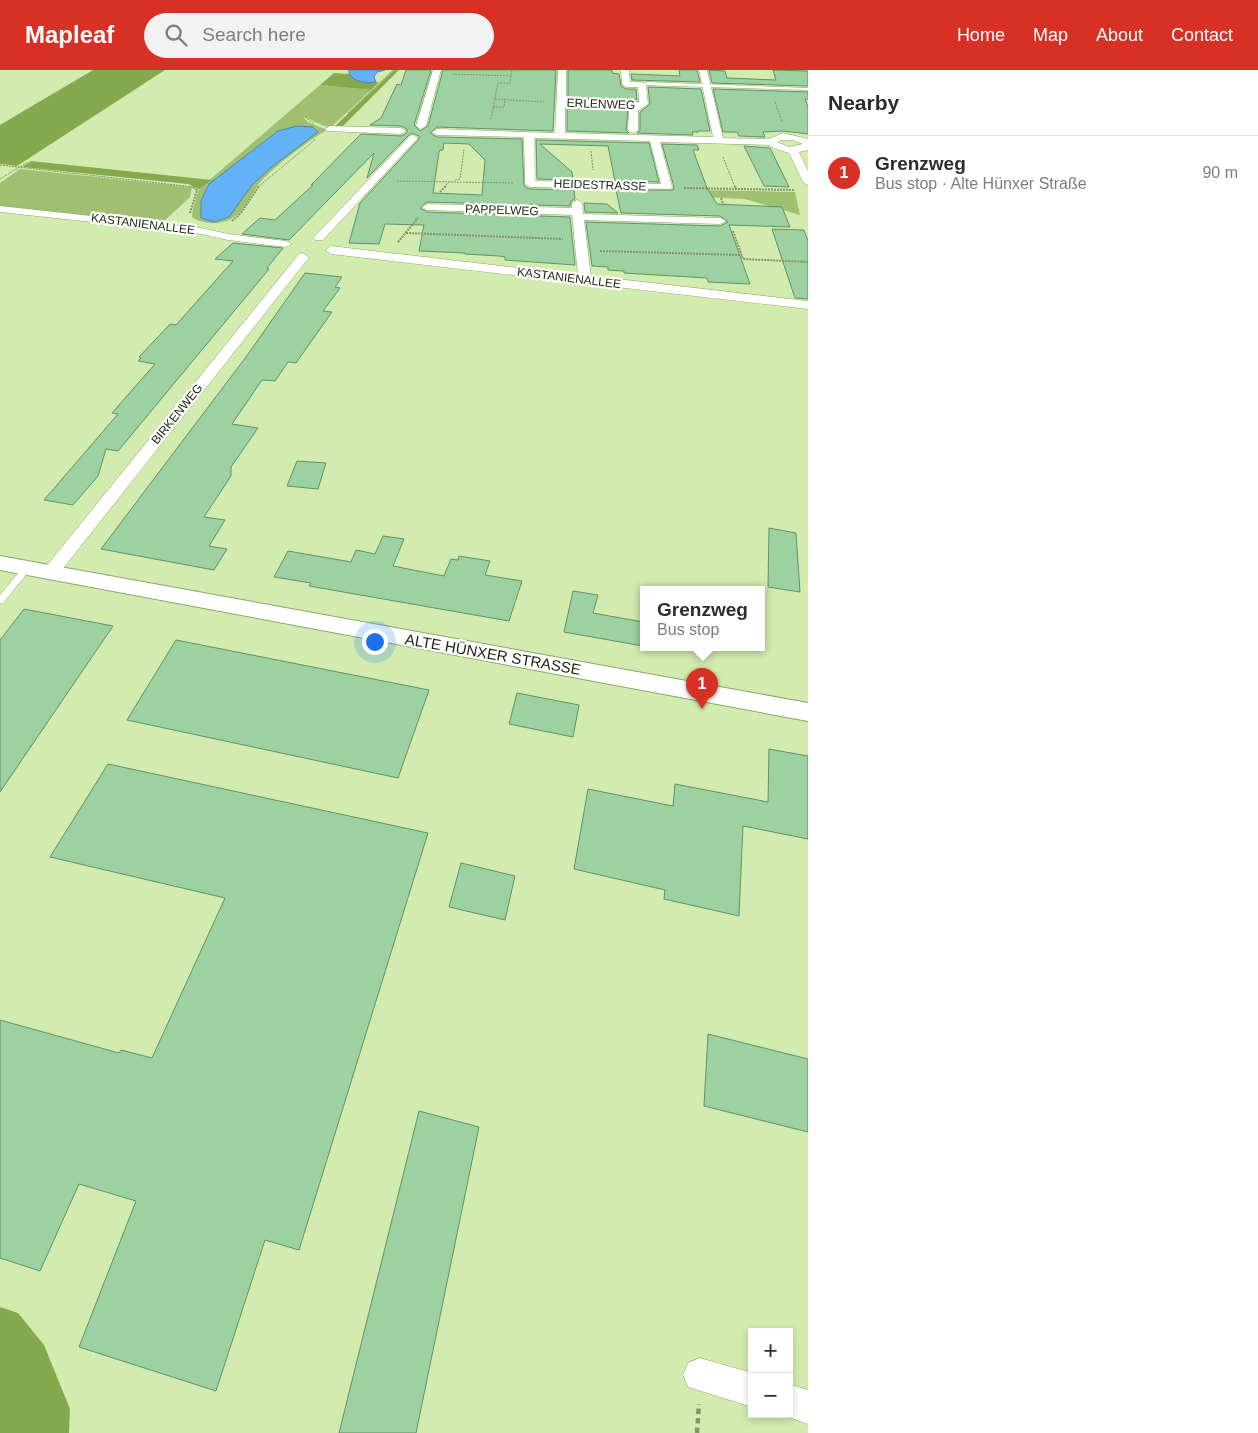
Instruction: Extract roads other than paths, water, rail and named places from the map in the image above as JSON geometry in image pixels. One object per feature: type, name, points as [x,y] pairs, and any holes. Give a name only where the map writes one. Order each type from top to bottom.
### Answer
[{"type":"street","points":[[560,136],[562,70]]},
{"type":"street","name":"ERLENWEG","points":[[625,70],[626,84],[642,85],[644,104],[634,110],[633,130]]},
{"type":"street","points":[[703,70],[718,141]]},
{"type":"street","points":[[421,126],[437,72]]},
{"type":"street","name":"ERLENWEG","points":[[561,103],[642,105]]},
{"type":"street","points":[[330,129],[401,131],[410,127],[421,126],[430,128],[431,136]]},
{"type":"street","points":[[401,131],[402,134],[413,138],[488,134],[771,142],[781,148],[793,150],[808,145]]},
{"type":"street","name":"HEIDESTRASSE","points":[[529,135],[530,184],[667,188],[654,139]]},
{"type":"street","points":[[771,142],[774,139],[787,137],[799,138],[808,145]]},
{"type":"street","points":[[319,238],[413,138]]},
{"type":"street","points":[[793,150],[808,182]]},
{"type":"street","points":[[576,185],[580,245],[585,280]]},
{"type":"street","name":"PAPPELWEG","points":[[427,207],[720,221]]},
{"type":"street","name":"KASTANIENALLEE","points":[[0,209],[200,231],[228,237],[290,242],[286,251],[585,280],[808,305]]},
{"type":"street","points":[[306,237],[319,238],[332,244],[318,254]]},
{"type":"street","name":"BIRKENWEG","points":[[51,572],[318,254]]},
{"type":"street","name":"ALTE HÜNXER STRASSE","points":[[0,563],[808,712]]},
{"type":"street","points":[[700,1375],[748,1389]]},
{"type":"street","points":[[793,1402],[808,1406]]},
{"type":"lane","points":[[642,85],[647,83],[808,89]]},
{"type":"lane","points":[[0,601],[27,568]]},
{"type":"water","points":[[349,70],[385,70],[377,72],[374,77],[376,82],[368,83],[354,79],[349,74]]},
{"type":"water","points":[[297,126],[313,127],[318,132],[273,166],[252,185],[229,217],[214,222],[201,218],[201,201],[209,184],[278,131]]},
{"type":"place","name":"Grenzweg","points":[[702,709]]}]
